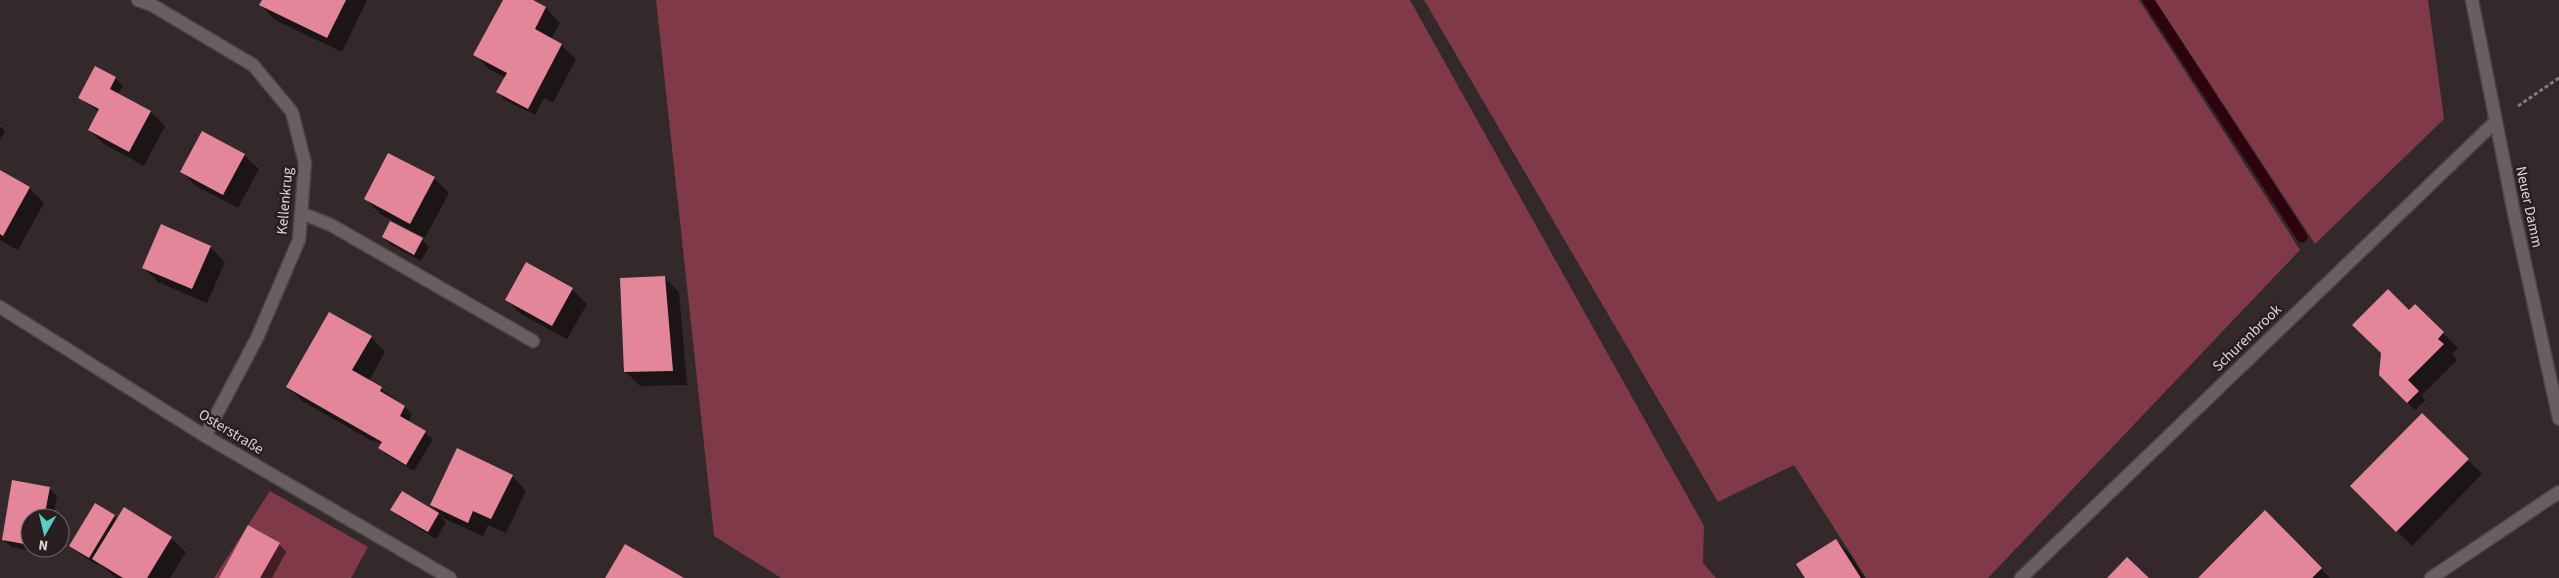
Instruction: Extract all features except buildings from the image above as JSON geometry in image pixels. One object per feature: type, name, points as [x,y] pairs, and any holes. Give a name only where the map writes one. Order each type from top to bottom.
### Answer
[{"type":"street","name":"Kellenkrug","points":[[138,0],[152,5],[253,65],[292,112],[305,163],[299,240],[257,338],[205,436]]},
{"type":"street","name":"Neuer Damm","points":[[2472,0],[2495,122],[2559,419]]},
{"type":"street","name":"Schurenbrook","points":[[2021,578],[2495,122]]},
{"type":"street","points":[[301,213],[331,225],[533,340]]},
{"type":"street","name":"Osterstraße","points":[[0,307],[205,436],[450,578]]},
{"type":"street","points":[[2431,578],[2559,492]]},
{"type":"path","points":[[2495,122],[2559,78]]},
{"type":"shaded area","points":[[656,0],[1410,0],[1704,526],[1703,563],[1716,578],[781,578],[714,536]]},
{"type":"shaded area","points":[[1424,0],[2139,0],[2300,250],[1988,578],[1866,578],[1794,465],[1718,502]]},
{"type":"shaded area","points":[[2155,0],[2428,0],[2444,119],[2315,244]]},
{"type":"shaded area","points":[[270,491],[368,547],[351,578],[214,578]]},
{"type":"waterway","points":[[2148,0],[2302,237]]}]
